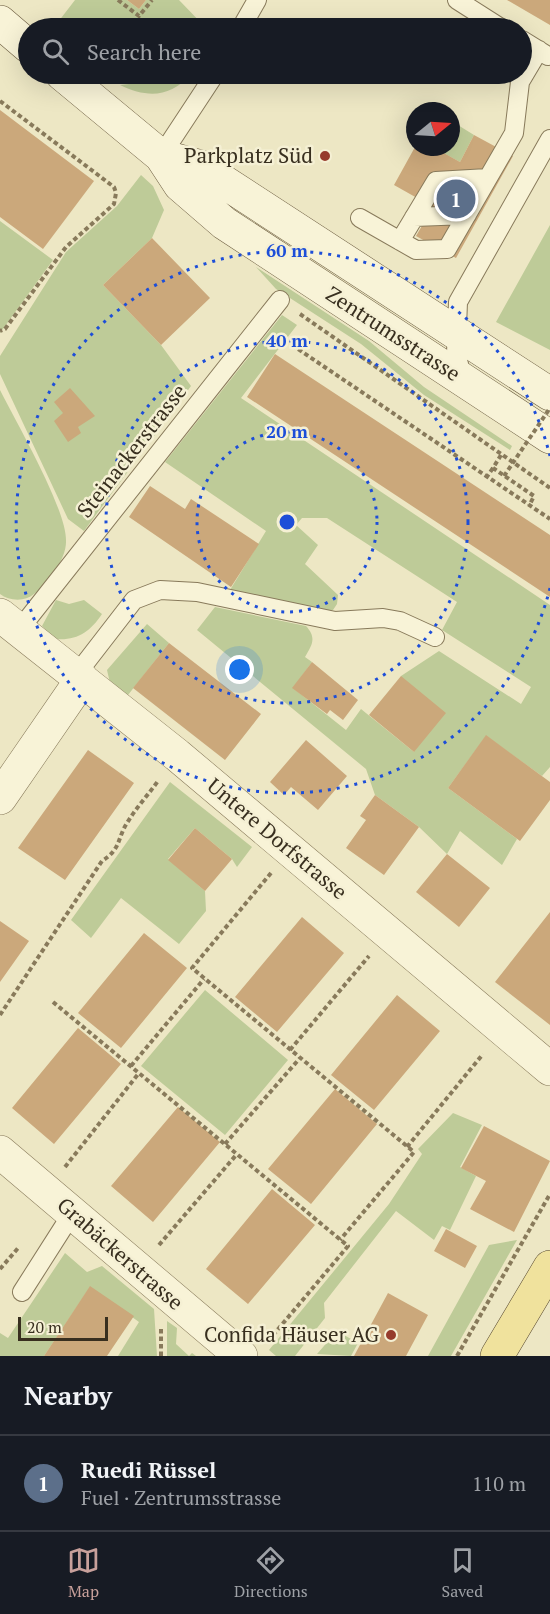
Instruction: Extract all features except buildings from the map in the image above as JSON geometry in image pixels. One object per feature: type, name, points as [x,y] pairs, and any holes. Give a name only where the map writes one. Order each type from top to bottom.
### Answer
[{"type":"main road","points":[[497,1356],[550,1267]]},
{"type":"street","points":[[0,22],[18,37]]},
{"type":"street","name":"Zentrumsstrasse","points":[[74,84],[160,156],[180,185],[224,223],[550,437]]},
{"type":"street","name":"Zentrumsstrasse","points":[[160,156],[201,167],[550,394]]},
{"type":"street","name":"Untere Dorfstrasse","points":[[10,622],[177,755],[550,1069]]},
{"type":"street","points":[[0,798],[79,677]]},
{"type":"street","name":"Grabäckerstrasse","points":[[0,1152],[73,1212],[254,1349]]},
{"type":"lane","points":[[247,18],[257,0]]},
{"type":"lane","points":[[457,0],[484,18]]},
{"type":"lane","points":[[532,46],[545,54],[532,69]]},
{"type":"lane","points":[[160,156],[208,84]]},
{"type":"lane","points":[[360,218],[416,250],[447,249],[513,133],[520,84]]},
{"type":"lane","points":[[465,382],[457,362],[458,302],[550,139]]},
{"type":"lane","points":[[400,241],[436,181],[488,178]]},
{"type":"lane","points":[[414,217],[467,215]]},
{"type":"lane","name":"Steinackerstrasse","points":[[10,622],[280,300]]},
{"type":"lane","points":[[79,677],[134,600],[160,590],[196,592],[335,621],[383,618],[408,624],[435,637]]},
{"type":"lane","points":[[21,1292],[73,1212]]},
{"type":"path","points":[[118,0],[139,16],[152,0]]},
{"type":"path","points":[[0,101],[114,187],[117,198],[114,204],[66,247],[5,329],[0,331]]},
{"type":"path","points":[[280,300],[550,488]]},
{"type":"path","points":[[292,345],[550,519]]},
{"type":"path","points":[[504,476],[550,408]]},
{"type":"path","points":[[486,478],[501,455]]},
{"type":"path","points":[[493,468],[534,496],[528,506]]},
{"type":"path","points":[[0,1015],[102,861],[113,855],[123,837],[126,825],[165,772]]},
{"type":"path","points":[[277,865],[192,968],[414,1152],[340,1240]]},
{"type":"path","points":[[290,1050],[376,948]]},
{"type":"path","points":[[131,1066],[204,979]]},
{"type":"path","points":[[53,1002],[348,1246],[254,1349]]},
{"type":"path","points":[[408,1147],[491,1045]]},
{"type":"path","points":[[225,1144],[300,1058]]},
{"type":"path","points":[[62,1170],[139,1073]]},
{"type":"path","points":[[156,1249],[237,1154]]},
{"type":"path","points":[[457,1356],[550,1194]]},
{"type":"path","points":[[0,1269],[21,1245]]},
{"type":"green space","points":[[75,0],[127,0],[139,9],[146,0],[179,0],[196,18],[61,18]]},
{"type":"green space","points":[[180,84],[166,91],[149,94],[120,85]]},
{"type":"green space","points":[[460,126],[474,135],[460,162],[449,156],[460,156]]},
{"type":"green space","points":[[141,175],[153,186],[164,210],[152,238],[103,285],[161,345],[191,386],[84,531],[68,519],[0,374],[0,356],[66,252],[117,206]]},
{"type":"green space","points":[[0,221],[53,260],[0,333]]},
{"type":"green space","points":[[550,225],[550,350],[496,322]]},
{"type":"green space","points":[[256,267],[369,341],[424,387],[512,446],[510,450],[424,395],[361,344],[276,289]]},
{"type":"green space","points":[[282,315],[297,325],[241,398],[550,605],[550,767],[542,776],[486,736],[448,788],[517,839],[502,865],[460,831],[447,854],[419,827],[375,795],[366,769],[197,630],[215,607],[306,626],[311,634],[312,642],[305,657],[312,662],[293,688],[346,730],[361,709],[414,752],[401,676],[439,651],[521,704],[531,687],[442,630],[457,602],[327,518],[302,518],[296,525],[318,545],[305,564],[338,595],[337,604],[333,610],[326,611],[230,590],[266,531],[165,462]]},
{"type":"green space","points":[[0,390],[49,487],[64,526],[66,540],[60,563],[51,577],[30,597],[17,600],[0,594]]},
{"type":"green space","points":[[56,600],[69,604],[84,600],[102,614],[93,626],[82,634],[76,637],[55,639],[42,626]]},
{"type":"green space","points":[[147,624],[169,643],[128,695],[110,683],[107,670]]},
{"type":"green space","points":[[170,782],[252,847],[237,867],[232,859],[195,828],[168,859],[205,891],[206,911],[179,944],[121,898],[91,938],[71,920]]},
{"type":"green space","points":[[205,990],[288,1060],[225,1135],[141,1066]]},
{"type":"green space","points":[[453,1113],[482,1125],[460,1167],[476,1176],[450,1230],[442,1226],[434,1240],[396,1211],[324,1303],[325,1318],[295,1356],[276,1356],[269,1350],[389,1204],[422,1154],[418,1149]]},
{"type":"green space","points":[[517,1240],[451,1356],[428,1356],[489,1245]]},
{"type":"green space","points":[[65,1253],[87,1272],[102,1266],[154,1309],[157,1356],[118,1356],[139,1322],[90,1287],[44,1356],[0,1356],[0,1333],[8,1338]]},
{"type":"green space","points":[[167,1321],[177,1328],[176,1344],[189,1356],[167,1356]]},
{"type":"green space","points":[[337,1331],[358,1343],[351,1356],[317,1354]]},
{"type":"place","name":"Parkplatz Süd","points":[[325,156]]},
{"type":"place","name":"Ruedi Rüssel","points":[[456,199]]},
{"type":"place","name":"Confida Häuser AG","points":[[391,1335]]}]
